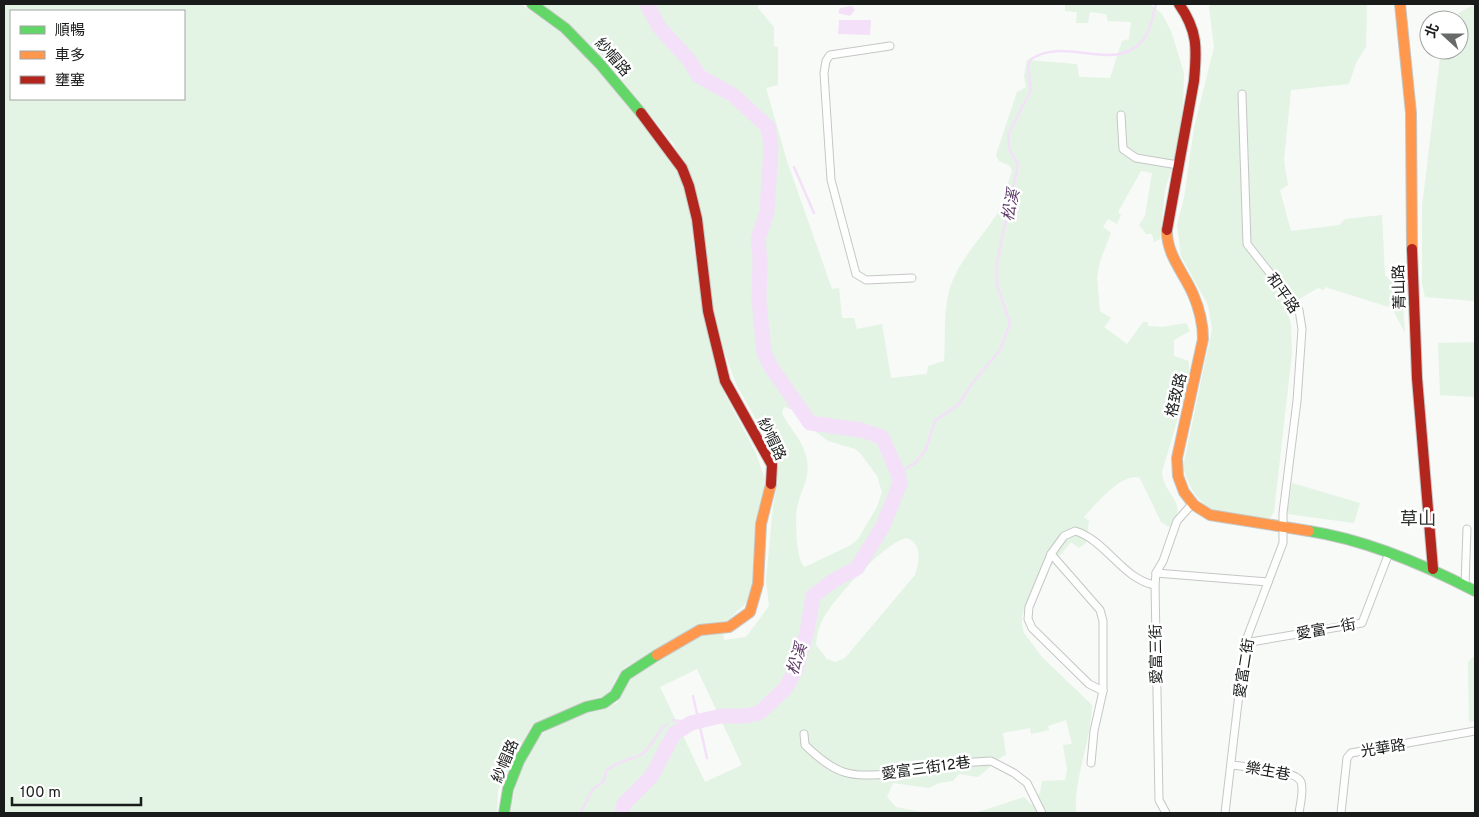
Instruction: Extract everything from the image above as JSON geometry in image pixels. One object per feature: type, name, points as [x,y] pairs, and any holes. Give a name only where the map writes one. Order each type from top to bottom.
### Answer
[{"type":"street","name":"紗帽路","points":[[504,813],[508,789],[519,761],[538,728],[586,707],[604,702],[615,695],[626,675],[636,666],[700,630],[729,627],[750,612],[758,584],[761,524],[772,479],[772,465],[725,381],[708,311],[697,219],[689,186],[682,168],[661,137],[600,64],[565,28],[532,4]]},
{"type":"street","name":"格致路","points":[[1178,4],[1190,20],[1195,36],[1196,56],[1194,81],[1168,219],[1167,238],[1176,265],[1193,294],[1201,318],[1203,339],[1182,431],[1176,473],[1179,484],[1200,510],[1217,517],[1338,535],[1433,569],[1475,590]]},
{"type":"street","name":"菁山路","points":[[1400,4],[1411,114],[1410,191],[1417,378],[1433,569]]},
{"type":"street","points":[[890,46],[830,55],[826,61],[824,73],[831,180],[856,274],[866,280],[912,278]]},
{"type":"street","name":"和平路","points":[[1242,94],[1247,244],[1299,310],[1302,329],[1283,528]]},
{"type":"street","points":[[1120,115],[1122,150],[1136,158],[1178,165]]},
{"type":"street","name":"愛富三街","points":[[1166,813],[1159,800],[1154,585],[1156,573],[1163,561],[1177,521],[1193,503]]},
{"type":"street","name":"愛富二街","points":[[1225,813],[1245,643],[1283,543],[1283,528]]},
{"type":"street","points":[[1465,585],[1467,529]]},
{"type":"street","points":[[1103,691],[1090,684],[1032,628],[1028,619],[1030,607],[1052,554],[1064,536],[1075,531],[1086,534],[1135,577],[1145,583],[1154,585]]},
{"type":"street","name":"愛富一街","points":[[1245,643],[1362,623],[1390,553]]},
{"type":"street","points":[[1052,554],[1100,610],[1103,621],[1103,691],[1094,731],[1091,763]]},
{"type":"street","points":[[1156,573],[1268,582]]},
{"type":"street","name":"光華路","points":[[1341,813],[1347,758],[1351,753],[1475,730]]},
{"type":"street","name":"愛富三街12巷","points":[[804,734],[805,744],[817,757],[833,768],[850,775],[892,774],[892,772],[943,764],[991,761],[1014,772],[1027,783],[1042,813]]},
{"type":"street","name":"樂生巷","points":[[1231,765],[1288,773],[1298,777],[1302,784],[1299,813]]},
{"type":"green space","points":[[4,4],[521,4],[559,31],[630,104],[678,172],[691,208],[693,244],[714,361],[724,393],[755,451],[765,479],[762,501],[755,523],[752,591],[745,604],[728,620],[699,628],[624,668],[615,680],[609,694],[532,725],[498,790],[497,813],[4,813]]},
{"type":"green space","points":[[541,4],[758,4],[758,8],[774,27],[774,46],[778,47],[778,85],[766,88],[787,161],[832,289],[839,288],[842,318],[854,318],[857,329],[882,324],[891,378],[927,374],[928,366],[944,361],[946,309],[952,281],[963,261],[999,210],[1012,171],[1010,166],[999,161],[996,155],[1017,92],[1026,87],[1024,76],[1027,60],[1077,64],[1079,77],[1110,78],[1122,41],[1129,39],[1131,22],[1108,21],[1106,14],[1090,12],[1088,23],[1076,23],[1077,12],[1065,11],[1065,4],[1150,4],[1162,14],[1171,31],[1184,73],[1183,104],[1176,154],[1165,190],[1160,239],[1154,242],[1152,234],[1146,234],[1139,225],[1145,216],[1152,173],[1141,171],[1118,212],[1121,215],[1117,224],[1108,219],[1103,227],[1111,233],[1100,261],[1097,277],[1100,311],[1111,318],[1104,327],[1127,344],[1143,322],[1148,322],[1148,326],[1162,327],[1186,323],[1190,331],[1174,340],[1174,356],[1189,361],[1189,380],[1162,472],[1163,480],[1177,505],[1177,511],[1169,527],[1161,522],[1140,478],[1133,477],[1118,484],[1084,517],[1089,521],[1086,543],[1079,548],[1071,542],[1052,565],[1040,574],[1022,615],[1024,633],[1042,657],[1092,705],[1089,732],[1076,799],[1076,813],[976,813],[1024,797],[1032,805],[1040,792],[1042,781],[1065,780],[1067,770],[1063,745],[1072,744],[1066,720],[1048,726],[1049,730],[1031,734],[1030,728],[1003,733],[1006,755],[998,759],[978,777],[959,774],[953,781],[939,783],[929,788],[893,783],[887,797],[896,807],[926,813],[510,813],[519,770],[540,735],[573,717],[617,703],[635,673],[674,652],[702,633],[723,631],[724,640],[746,637],[769,606],[766,581],[773,506],[778,480],[770,444],[736,384],[724,350],[706,280],[685,167],[673,143],[598,51]],"holes":[[[784,407],[794,410],[807,425],[828,441],[855,449],[861,454],[877,476],[882,492],[877,507],[858,539],[851,545],[805,567],[802,564],[798,549],[796,521],[798,501],[808,470],[802,444],[782,413]],[[907,538],[916,544],[918,549],[918,565],[915,575],[845,658],[835,662],[827,659],[816,645],[818,631],[823,619],[838,598],[861,572],[874,559],[898,541]],[[697,669],[742,765],[705,782],[660,687]]]},
{"type":"green space","points":[[1211,4],[1367,4],[1366,47],[1356,63],[1349,84],[1291,90],[1284,160],[1288,185],[1280,190],[1291,231],[1339,225],[1345,219],[1382,215],[1385,275],[1402,292],[1405,333],[1392,308],[1325,287],[1324,290],[1318,288],[1297,301],[1290,308],[1288,312],[1291,324],[1292,353],[1274,512],[1269,520],[1226,514],[1205,504],[1196,496],[1183,467],[1212,329],[1208,305],[1181,256],[1177,225],[1184,198],[1194,128],[1214,47],[1209,7]]},
{"type":"green space","points":[[1475,4],[1475,301],[1425,297],[1422,284],[1422,206],[1440,60],[1469,60],[1469,10],[1464,10]]},
{"type":"green space","points":[[1475,342],[1475,397],[1440,395],[1438,343]]},
{"type":"green space","points":[[1292,483],[1360,503],[1354,523],[1287,514]]},
{"type":"green space","points":[[1475,655],[1475,721],[1469,722],[1468,662]]},
{"type":"shaded area","points":[[852,6],[855,10],[850,16],[838,13],[840,8]]},
{"type":"shaded area","points":[[839,20],[871,20],[870,35],[838,34]]},
{"type":"waterway","name":"松溪","points":[[622,813],[624,804],[651,777],[674,734],[691,723],[721,716],[745,716],[759,713],[785,689],[796,670],[807,632],[813,596],[833,581],[857,568],[883,526],[900,483],[898,473],[882,437],[861,430],[810,423],[771,367],[764,353],[759,299],[760,260],[758,239],[767,212],[771,145],[768,127],[733,95],[699,76],[689,60],[659,27],[647,4]]},
{"type":"waterway","name":"松溪","points":[[898,473],[915,463],[925,451],[935,421],[959,404],[970,386],[1000,350],[1010,323],[997,285],[997,262],[1018,165],[1009,148],[1008,135],[1031,90],[1028,68],[1030,60],[1044,53],[1059,51],[1106,55],[1120,54],[1134,48],[1147,34],[1156,4]]},
{"type":"waterway","points":[[794,167],[814,213]]},
{"type":"waterway","points":[[693,696],[707,758]]},
{"type":"waterway","points":[[673,720],[691,723]]},
{"type":"waterway","points":[[580,813],[593,789],[604,781],[606,771],[646,751],[667,724]]},
{"type":"traffic: fast","points":[[532,4],[565,28],[600,64],[641,113]]},
{"type":"traffic: fast","points":[[1309,531],[1352,540],[1394,554],[1475,591]]},
{"type":"traffic: fast","points":[[504,813],[508,789],[519,761],[538,728],[586,707],[604,703],[615,695],[626,675],[657,655]]},
{"type":"traffic: slow","points":[[1400,4],[1411,113],[1412,249]]},
{"type":"traffic: slow","points":[[1167,230],[1169,247],[1193,294],[1203,333],[1177,458],[1178,476],[1184,492],[1194,505],[1210,515],[1309,531]]},
{"type":"traffic: slow","points":[[657,655],[700,630],[729,627],[750,612],[758,584],[761,524],[771,484]]},
{"type":"traffic: jam","points":[[1167,230],[1194,81],[1196,59],[1193,32],[1179,4]]},
{"type":"traffic: jam","points":[[641,113],[682,168],[689,186],[697,219],[708,311],[725,381],[772,465],[771,484]]},
{"type":"traffic: jam","points":[[1412,249],[1417,378],[1433,569]]},
{"type":"district","name":"草山","points":[[1418,519]]}]
